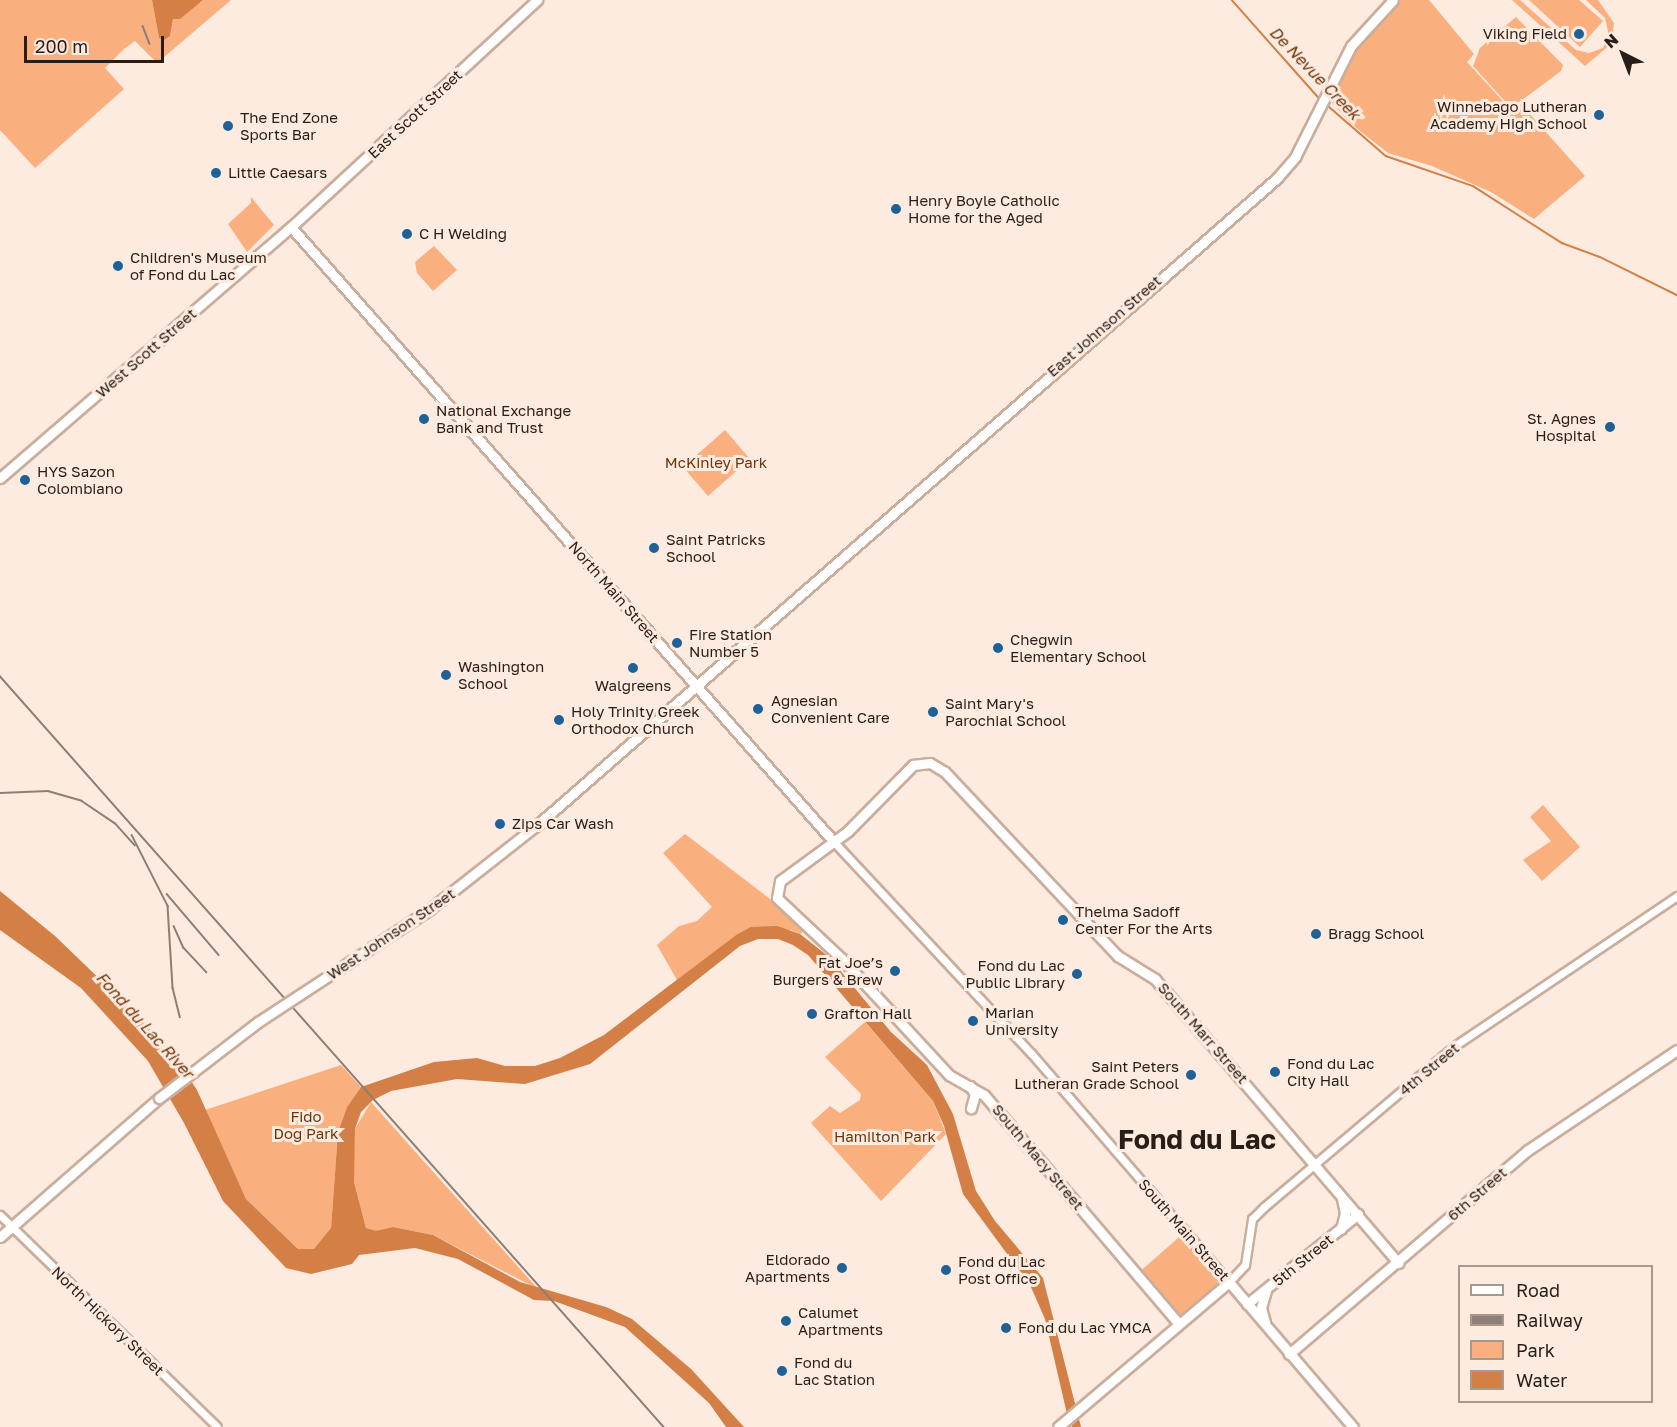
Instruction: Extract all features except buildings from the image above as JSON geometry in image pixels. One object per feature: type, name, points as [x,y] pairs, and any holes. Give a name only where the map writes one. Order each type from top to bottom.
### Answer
[{"type":"main road","name":"East Scott Street","points":[[291,227],[537,0]]},
{"type":"main road","name":"East Johnson Street","points":[[773,619],[1277,178],[1295,157],[1351,46],[1393,0]]},
{"type":"main road","name":"West Scott Street","points":[[0,478],[291,227]]},
{"type":"main road","name":"North Main Street","points":[[291,227],[834,842]]},
{"type":"main road","name":"West Johnson Street","points":[[0,1237],[159,1098],[258,1022],[430,909],[543,820],[695,684],[773,619]]},
{"type":"main road","name":"South Marr Street","points":[[848,831],[906,769],[926,762],[942,769],[1118,956],[1155,979],[1398,1263]]},
{"type":"main road","points":[[808,858],[820,846],[825,831],[837,834],[848,831]]},
{"type":"main road","points":[[808,858],[848,831]]},
{"type":"main road","name":"South Macy Street","points":[[808,858],[780,881],[776,894],[783,905],[835,952],[950,1075],[984,1095],[1179,1324]]},
{"type":"main road","name":"6th Street","points":[[1289,1354],[1528,1150],[1677,1050]]},
{"type":"main road","points":[[970,1086],[975,1094],[971,1108]]},
{"type":"main road","points":[[1335,1235],[1345,1216],[1340,1194]]},
{"type":"main road","name":"5th Street","points":[[1247,1304],[1335,1235],[1358,1214]]},
{"type":"main road","points":[[1058,1427],[1229,1282]]},
{"type":"main road","name":"South Main Street","points":[[1229,1282],[1353,1427]]},
{"type":"main road","points":[[1266,1290],[1261,1308],[1268,1329]]},
{"type":"street","name":"North Main Street","points":[[834,842],[940,954]]},
{"type":"street","name":"4th Street","points":[[1229,1282],[1245,1265],[1252,1219],[1315,1164],[1453,1047],[1677,896]]},
{"type":"street","name":"South Main Street","points":[[940,954],[1057,1081],[1229,1282]]},
{"type":"street","name":"North Hickory Street","points":[[0,1215],[217,1427]]},
{"type":"green space","points":[[0,0],[152,0],[159,38],[170,36],[173,19],[203,0],[231,0],[157,63],[135,41],[124,49],[105,68],[124,89],[35,168],[0,130]]},
{"type":"green space","points":[[1393,0],[1429,0],[1474,54],[1467,62],[1512,111],[1521,104],[1585,176],[1534,219],[1491,192],[1432,166],[1388,153],[1350,123],[1326,96],[1336,71]]},
{"type":"green space","points":[[1512,0],[1520,0],[1576,50],[1589,53],[1603,48],[1609,36],[1605,18],[1586,0],[1598,0],[1614,23],[1612,43],[1585,66]]},
{"type":"green space","name":"Viking Field","points":[[1529,0],[1579,0],[1603,21],[1580,47]]},
{"type":"green space","points":[[1516,17],[1563,65],[1561,71],[1511,108],[1473,66],[1480,48]]},
{"type":"green space","points":[[251,197],[274,225],[247,252],[228,224],[251,203]]},
{"type":"green space","points":[[434,246],[457,270],[433,291],[417,273],[415,262]]},
{"type":"green space","name":"McKinley Park","points":[[725,430],[750,459],[708,496],[683,467]]},
{"type":"green space","points":[[1543,805],[1580,847],[1542,881],[1523,860],[1551,841],[1530,817]]},
{"type":"green space","points":[[685,834],[774,902],[805,930],[800,934],[791,930],[736,935],[677,980],[657,945],[679,926],[697,921],[712,907],[663,853]]},
{"type":"green space","name":"Hamilton Park","points":[[865,1022],[933,1101],[946,1134],[881,1201],[811,1123],[830,1106],[840,1113],[860,1100],[861,1094],[825,1057]]},
{"type":"green space","name":"Fido Dog Park","points":[[341,1065],[361,1087],[347,1107],[338,1132],[331,1228],[314,1250],[298,1249],[246,1199],[205,1110]]},
{"type":"green space","points":[[371,1102],[538,1289],[433,1235],[393,1227],[376,1232],[366,1228],[354,1182],[355,1129]]},
{"type":"green space","points":[[1185,1232],[1229,1282],[1179,1324],[1137,1274]]},
{"type":"water","points":[[152,0],[203,0],[180,19],[173,19],[170,36],[164,40],[159,38]]},
{"type":"water","name":"Fond du Lac River","points":[[0,891],[55,936],[138,1016],[179,1063],[197,1090],[246,1199],[298,1249],[314,1249],[331,1228],[338,1132],[347,1107],[361,1087],[434,1062],[477,1058],[505,1066],[535,1066],[560,1058],[604,1035],[736,935],[751,927],[777,926],[800,934],[829,957],[891,1032],[927,1065],[953,1114],[976,1191],[995,1221],[1043,1278],[1081,1427],[1072,1427],[1067,1414],[1045,1319],[1030,1285],[963,1194],[944,1126],[933,1101],[808,955],[793,945],[778,939],[758,939],[740,946],[590,1064],[525,1084],[457,1079],[391,1091],[373,1100],[361,1112],[355,1129],[354,1182],[366,1228],[376,1231],[393,1227],[433,1235],[520,1282],[606,1307],[632,1319],[691,1369],[744,1427],[726,1427],[709,1403],[625,1327],[554,1301],[534,1300],[458,1259],[415,1248],[359,1255],[352,1264],[311,1274],[286,1268],[223,1201],[184,1123],[148,1061],[81,988],[0,930]]},
{"type":"waterway","name":"De Nevue Creek","points":[[1232,0],[1320,99]]},
{"type":"waterway","name":"De Nevue Creek","points":[[1326,104],[1386,156],[1473,186],[1562,243],[1600,257],[1677,295]]},
{"type":"railway","points":[[143,26],[150,44]]},
{"type":"railway","points":[[0,676],[664,1427]]},
{"type":"railway","points":[[0,793],[48,791],[82,801],[115,823],[135,845]]},
{"type":"railway","points":[[132,835],[168,906],[173,988],[180,1017]]},
{"type":"railway","points":[[167,894],[219,955]]},
{"type":"railway","points":[[174,926],[184,948],[206,972]]},
{"type":"place","name":"Viking Field","points":[[1579,34]]},
{"type":"place","name":"Winnebago Lutheran Academy High School","points":[[1599,115]]},
{"type":"place","name":"The End Zone Sports Bar","points":[[228,126]]},
{"type":"place","name":"Little Caesars","points":[[216,173]]},
{"type":"place","name":"Henry Boyle Catholic Home for the Aged","points":[[896,209]]},
{"type":"place","name":"C H Welding","points":[[407,234]]},
{"type":"place","name":"Children's Museum of Fond du Lac","points":[[118,266]]},
{"type":"place","name":"National Exchange Bank and Trust","points":[[424,419]]},
{"type":"place","name":"St. Agnes Hospital","points":[[1610,427]]},
{"type":"place","name":"HYS Sazon Colombiano","points":[[25,480]]},
{"type":"place","name":"Saint Patricks School","points":[[654,548]]},
{"type":"place","name":"Fire Station Number 5","points":[[677,643]]},
{"type":"place","name":"Chegwin Elementary School","points":[[998,648]]},
{"type":"place","name":"Walgreens","points":[[633,668]]},
{"type":"place","name":"Washington School","points":[[446,675]]},
{"type":"place","name":"Agnesian Convenient Care","points":[[758,709]]},
{"type":"place","name":"Saint Mary's Parochial School","points":[[933,712]]},
{"type":"place","name":"Holy Trinity Greek Orthodox Church","points":[[559,720]]},
{"type":"place","name":"Zips Car Wash","points":[[500,824]]},
{"type":"place","name":"Thelma Sadoff Center For the Arts","points":[[1063,920]]},
{"type":"place","name":"Bragg School","points":[[1316,934]]},
{"type":"place","name":"Fat Joe’s Burgers & Brew","points":[[895,971]]},
{"type":"place","name":"Fond du Lac Public Library","points":[[1077,974]]},
{"type":"place","name":"Grafton Hall","points":[[812,1014]]},
{"type":"place","name":"Marian University","points":[[973,1021]]},
{"type":"place","name":"Fond du Lac City Hall","points":[[1275,1072]]},
{"type":"place","name":"Saint Peters Lutheran Grade School","points":[[1191,1075]]},
{"type":"place","name":"Eldorado Apartments","points":[[842,1268]]},
{"type":"place","name":"Fond du Lac Post Office","points":[[946,1270]]},
{"type":"place","name":"Calumet Apartments","points":[[786,1321]]},
{"type":"place","name":"Fond du Lac YMCA","points":[[1006,1328]]},
{"type":"place","name":"Fond du Lac Station","points":[[782,1371]]},
{"type":"district","name":"Fond du Lac","points":[[1197,1140]]}]
